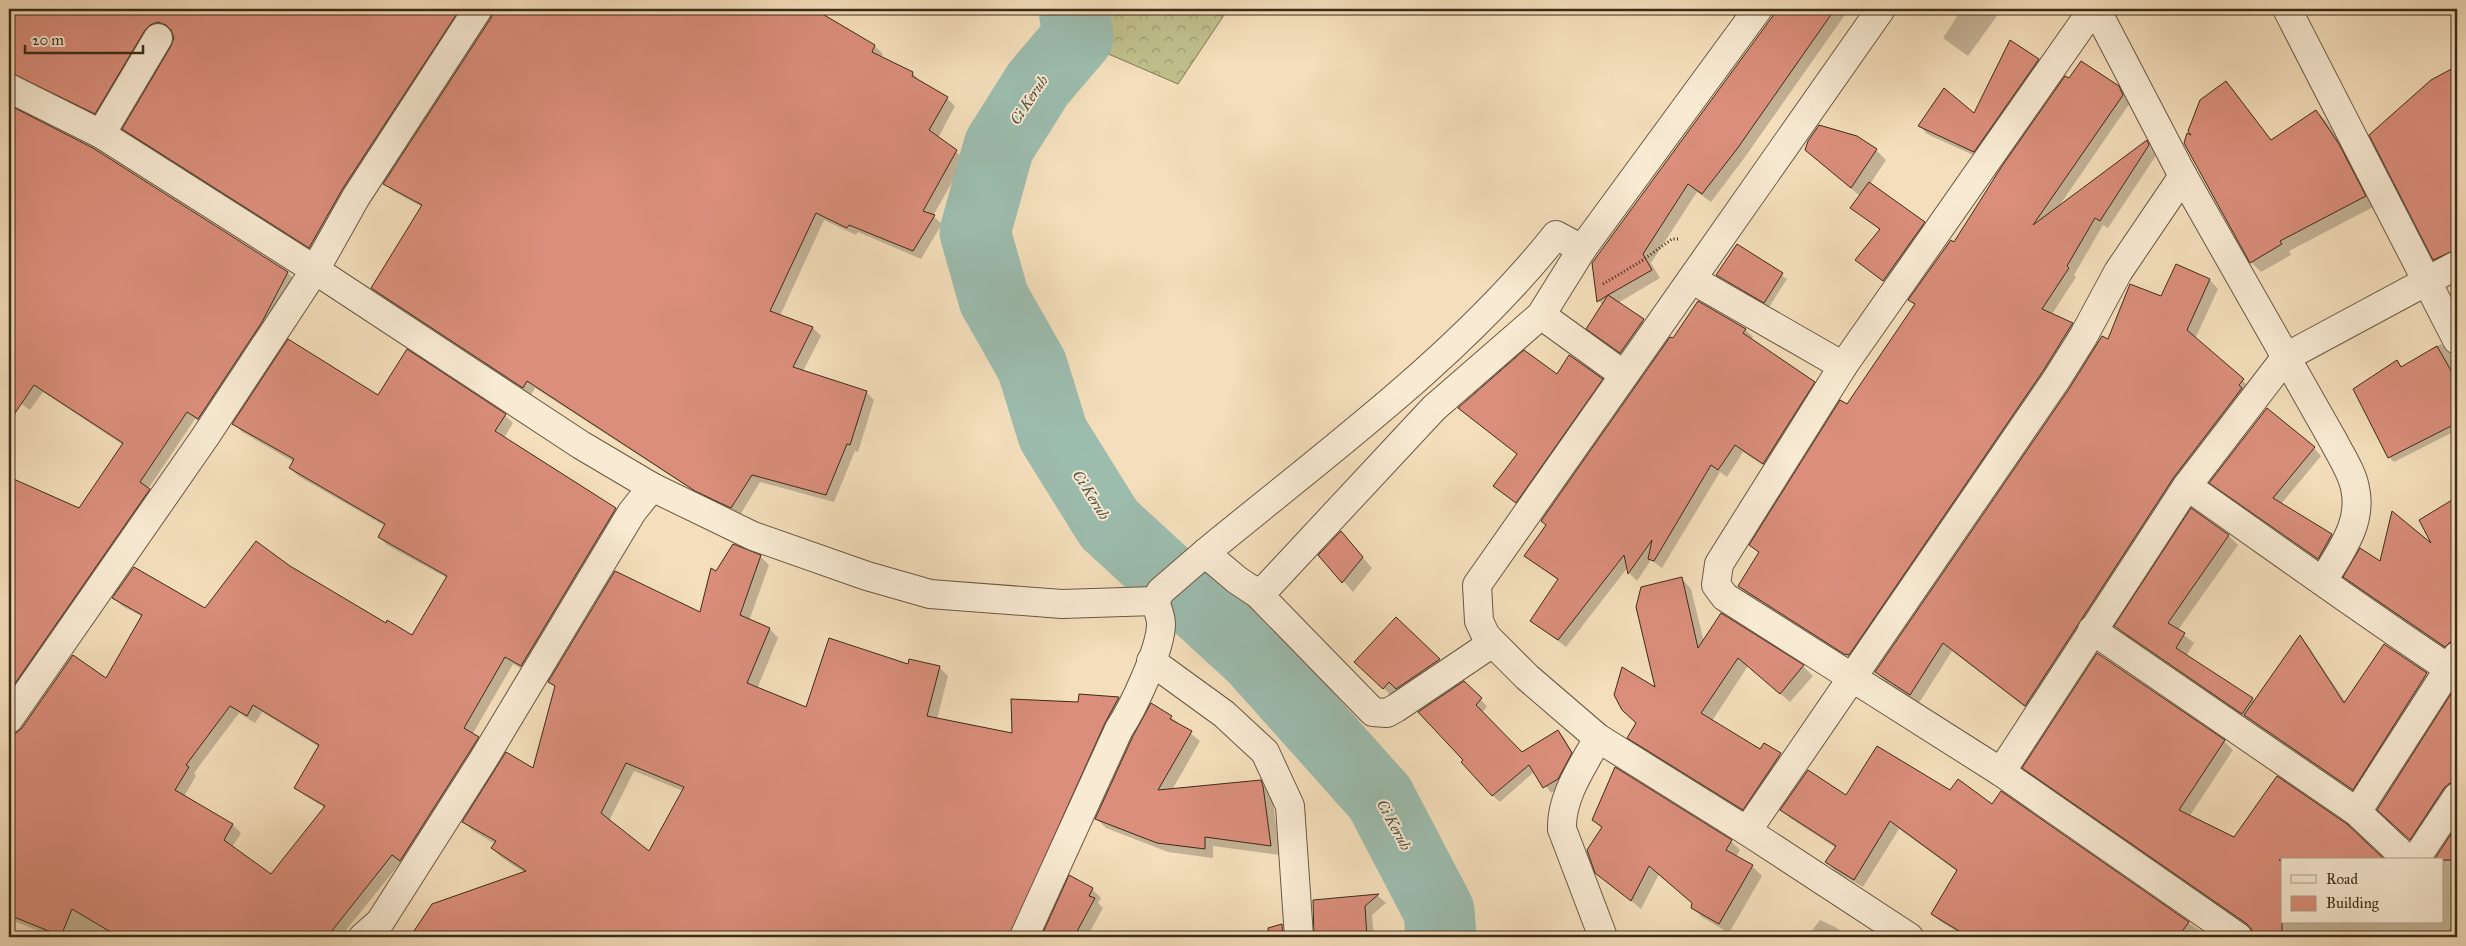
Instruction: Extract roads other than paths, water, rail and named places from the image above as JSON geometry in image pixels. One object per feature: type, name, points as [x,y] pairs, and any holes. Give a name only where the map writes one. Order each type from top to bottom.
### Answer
[{"type":"street","points":[[9,719],[205,438],[315,270],[356,197],[478,9]]},
{"type":"street","points":[[1258,594],[1269,585],[1434,408],[1541,315],[1573,244],[1758,9]]},
{"type":"street","points":[[1881,9],[1721,236],[1693,280],[1624,374],[1477,585],[1479,621],[1491,644],[1598,738],[1747,831],[1909,937]]},
{"type":"street","points":[[2238,937],[2001,772],[1725,597],[1716,585],[1719,564],[1843,366],[2094,9],[2183,176],[2334,442],[2355,486],[2358,513],[2352,533],[2323,581]]},
{"type":"street","points":[[2287,9],[2354,142],[2428,280],[2457,340]]},
{"type":"street","points":[[101,134],[158,38]]},
{"type":"street","points":[[9,88],[101,134],[315,270],[581,444],[642,498],[867,576],[930,594],[1062,604],[1158,596],[1202,556],[1423,373],[1488,311],[1556,235],[1573,244]]},
{"type":"street","points":[[1747,831],[2056,380],[2083,337],[2118,272],[2183,176]]},
{"type":"street","points":[[2001,772],[2187,486],[2286,357],[2457,265]]},
{"type":"street","points":[[1693,280],[1843,366]]},
{"type":"street","points":[[1541,315],[1624,374]]},
{"type":"street","points":[[2187,486],[2323,581],[2355,606],[2455,666],[2357,812]]},
{"type":"street","points":[[363,937],[380,922],[483,760],[642,498]]},
{"type":"street","points":[[1202,556],[1258,594],[1373,712],[1387,713],[1396,708],[1491,644]]},
{"type":"street","points":[[1024,937],[1119,729],[1130,714],[1151,661],[1160,634],[1161,621],[1158,596]]},
{"type":"street","points":[[2092,630],[2357,812],[2406,858]]},
{"type":"street","points":[[1151,661],[1224,714],[1265,752],[1290,806],[1299,937]]},
{"type":"street","points":[[1598,738],[1565,802],[1562,829],[1603,937]]},
{"type":"street","points":[[2416,858],[2457,798]]},
{"type":"waterway","name":"Ci Keruh","points":[[1074,9],[1078,37],[1038,84],[999,146],[975,232],[994,299],[1032,366],[1053,434],[1109,524],[1254,657],[1380,798],[1439,911],[1441,937]]}]
